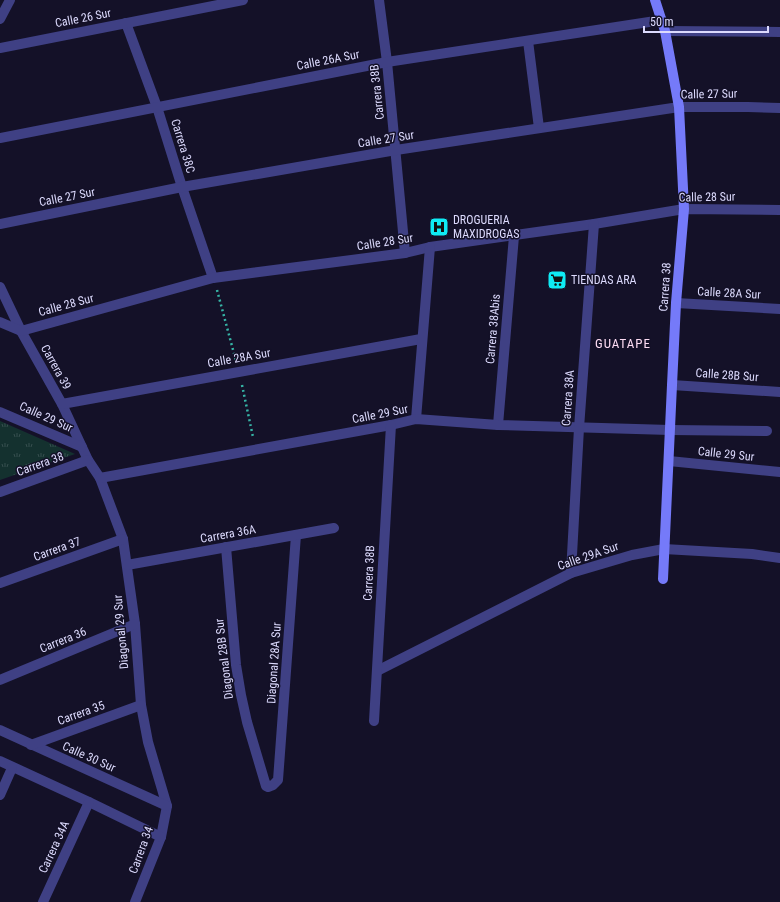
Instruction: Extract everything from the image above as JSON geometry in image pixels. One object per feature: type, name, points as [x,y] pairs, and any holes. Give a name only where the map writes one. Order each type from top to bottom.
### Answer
[{"type":"street","points":[[0,19],[10,0]]},
{"type":"street","points":[[201,0],[211,6]]},
{"type":"street","name":"Calle 26 Sur","points":[[0,48],[242,0]]},
{"type":"street","name":"Carrera 38B","points":[[379,0],[387,62],[405,253]]},
{"type":"street","name":"Carrera 38","points":[[656,0],[665,31],[679,107],[684,209],[676,303],[663,578]]},
{"type":"street","name":"Calle 26A Sur","points":[[0,138],[387,62],[662,20]]},
{"type":"street","name":"Carrera 38C","points":[[126,23],[157,107],[213,278]]},
{"type":"street","points":[[665,31],[780,32]]},
{"type":"street","points":[[528,41],[539,128]]},
{"type":"street","name":"Calle 27 Sur","points":[[0,224],[182,187],[396,150],[679,107],[780,108]]},
{"type":"street","name":"Calle 28 Sur","points":[[21,331],[213,278],[405,253],[684,209],[780,210]]},
{"type":"street","name":"Carrera 38A","points":[[571,573],[579,428],[594,224]]},
{"type":"street","name":"Carrera 38Abis","points":[[498,425],[514,236]]},
{"type":"street","points":[[416,420],[430,248]]},
{"type":"street","name":"Carrera 39","points":[[0,287],[21,331],[62,404],[88,460]]},
{"type":"street","name":"Calle 28A Sur","points":[[676,303],[780,309]]},
{"type":"street","points":[[0,322],[21,331]]},
{"type":"street","name":"Calle 28A Sur","points":[[62,404],[422,338]]},
{"type":"street","name":"Calle 28B Sur","points":[[672,385],[780,392]]},
{"type":"street","name":"Calle 29 Sur","points":[[0,412],[82,447]]},
{"type":"street","name":"Calle 29 Sur","points":[[100,478],[391,426],[416,420],[579,428],[767,431]]},
{"type":"street","name":"Carrera 38B","points":[[374,721],[391,426]]},
{"type":"street","name":"Carrera 38","points":[[0,492],[88,460]]},
{"type":"street","name":"Diagonal 29 Sur","points":[[88,460],[100,478],[123,539],[135,624],[141,705],[148,742],[167,806]]},
{"type":"street","name":"Calle 29 Sur","points":[[669,461],[780,472]]},
{"type":"street","name":"Carrera 36A","points":[[127,565],[334,528]]},
{"type":"street","name":"Diagonal 28A Sur","points":[[268,787],[273,785],[278,780],[296,535]]},
{"type":"street","name":"Carrera 37","points":[[0,583],[123,539]]},
{"type":"street","name":"Diagonal 28B Sur","points":[[226,547],[240,695],[266,786],[268,787]]},
{"type":"street","name":"Calle 29A Sur","points":[[377,671],[571,573],[632,555],[664,550],[752,554],[780,558]]},
{"type":"street","name":"Carrera 36","points":[[0,680],[135,624]]},
{"type":"street","name":"Carrera 35","points":[[31,745],[141,705]]},
{"type":"street","name":"Calle 30 Sur","points":[[0,730],[167,806]]},
{"type":"street","points":[[0,762],[89,802],[161,837]]},
{"type":"street","points":[[0,795],[12,768]]},
{"type":"street","name":"Carrera 34A","points":[[43,902],[89,802]]},
{"type":"street","name":"Carrera 34","points":[[135,902],[161,837],[167,806]]},
{"type":"green space","points":[[0,421],[75,454],[0,480]]},
{"type":"place","name":"DROGUERIA MAXIDROGAS","points":[[439,227]]},
{"type":"place","name":"TIENDAS ARA","points":[[557,280]]},
{"type":"district","name":"GUATAPE","points":[[623,343]]}]
